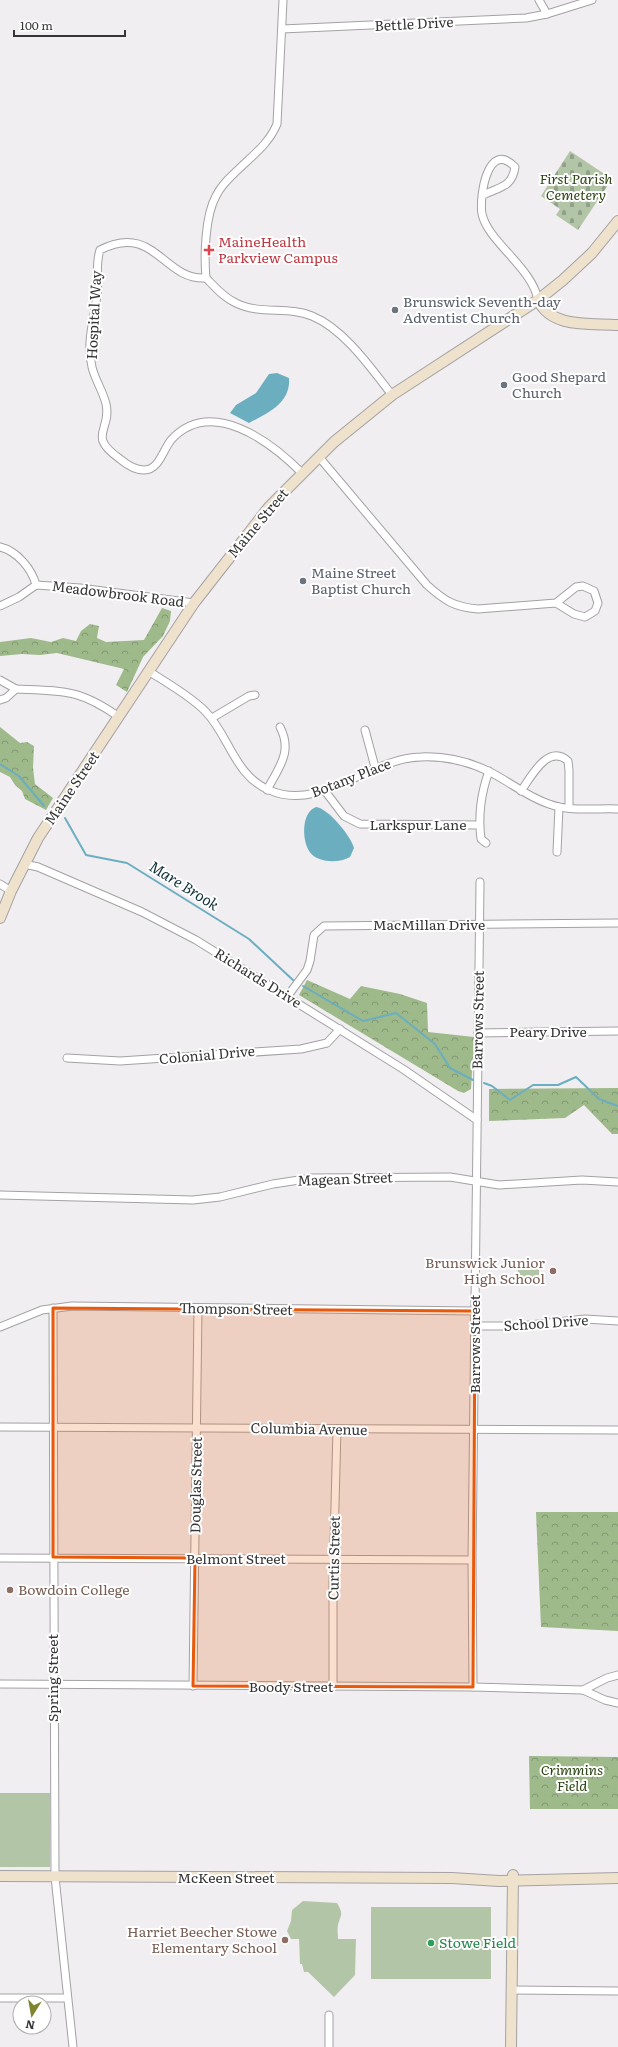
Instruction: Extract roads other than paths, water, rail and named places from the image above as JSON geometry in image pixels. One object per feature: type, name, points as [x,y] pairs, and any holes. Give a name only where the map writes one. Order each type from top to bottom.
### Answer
[{"type":"street","points":[[283,0],[277,124],[269,139],[225,183],[215,197],[208,224],[205,259],[206,278],[229,299],[242,306],[298,312],[310,315],[327,323],[356,352],[392,395]]},
{"type":"street","points":[[539,0],[546,14]]},
{"type":"street","name":"Bettle Drive","points":[[282,29],[494,20],[546,14],[592,0]]},
{"type":"street","points":[[483,195],[509,183],[514,176],[515,167],[509,160],[494,162],[488,168],[483,195],[482,213],[484,221],[517,262],[535,290],[538,300],[547,314],[556,318],[575,322],[618,325]]},
{"type":"street","name":"Maine Street","points":[[0,918],[11,891],[38,838],[150,672],[194,603],[248,532],[302,472],[392,395],[538,300],[580,264],[618,221]]},
{"type":"street","name":"Hospital Way","points":[[206,278],[196,278],[184,275],[154,250],[141,245],[121,243],[100,250],[97,260],[98,278],[91,331],[90,357],[96,382],[106,404],[101,438],[104,446],[126,464],[138,470],[146,470],[153,467],[172,440],[183,430],[196,425],[221,423],[234,426],[257,436],[279,452],[302,472]]},
{"type":"street","points":[[319,457],[427,585],[447,602],[459,606],[478,609],[556,603],[576,587],[583,586],[594,591],[598,603],[595,611],[584,617],[574,614],[556,603]]},
{"type":"street","points":[[0,547],[10,551],[21,560],[34,577],[36,585]]},
{"type":"street","name":"Meadowbrook Road","points":[[0,606],[9,604],[36,585],[80,588],[194,603]]},
{"type":"street","name":"Botany Place","points":[[150,672],[199,705],[212,718],[247,775],[268,790],[290,796],[308,795],[325,791],[375,767],[401,759],[435,757],[469,763],[489,772],[536,799],[559,807],[618,809]]},
{"type":"street","points":[[0,680],[16,689],[73,693],[91,700],[119,717]]},
{"type":"street","points":[[0,700],[6,698],[16,689]]},
{"type":"street","points":[[212,718],[249,696],[255,695]]},
{"type":"street","points":[[268,790],[285,752],[285,739],[280,727]]},
{"type":"street","points":[[365,730],[375,767]]},
{"type":"street","points":[[521,791],[543,762],[550,756],[558,755],[568,761],[569,808]]},
{"type":"street","points":[[486,843],[481,838],[479,825],[480,807],[489,772]]},
{"type":"street","name":"Larkspur Lane","points":[[325,791],[344,816],[360,824],[479,825]]},
{"type":"street","points":[[557,852],[559,807]]},
{"type":"street","name":"Richards Drive","points":[[24,864],[38,867],[178,930],[340,1029],[436,1090],[477,1120]]},
{"type":"street","name":"Barrows Street","points":[[473,1687],[472,1560],[474,1326],[480,882]]},
{"type":"street","points":[[0,884],[11,891]]},
{"type":"street","name":"MacMillan Drive","points":[[287,997],[307,970],[310,962],[314,935],[324,926],[618,924]]},
{"type":"street","name":"Colonial Drive","points":[[67,1058],[120,1062],[302,1049],[327,1043],[340,1029]]},
{"type":"street","name":"Peary Drive","points":[[478,1032],[618,1031]]},
{"type":"street","name":"Magean Street","points":[[0,1195],[193,1200],[220,1197],[273,1184],[312,1178],[450,1176],[499,1186],[582,1180],[618,1182]]},
{"type":"street","name":"Thompson Street","points":[[0,1327],[37,1312],[53,1308],[475,1311]]},
{"type":"street","name":"Spring Street","points":[[53,1308],[53,1685],[55,1877],[67,1998],[74,2047]]},
{"type":"street","name":"Douglas Street","points":[[193,1686],[198,1308]]},
{"type":"street","name":"School Drive","points":[[474,1326],[520,1326],[585,1319],[618,1321]]},
{"type":"street","name":"Columbia Avenue","points":[[0,1427],[53,1426],[618,1430]]},
{"type":"street","name":"Curtis Street","points":[[333,1687],[333,1559],[337,1429]]},
{"type":"street","name":"Belmont Street","points":[[0,1558],[53,1557],[472,1560]]},
{"type":"street","name":"Boody Street","points":[[583,1690],[607,1678],[618,1675]]},
{"type":"street","name":"Boody Street","points":[[0,1684],[473,1687],[583,1690],[605,1700],[618,1703]]},
{"type":"street","name":"McKeen Street","points":[[0,1876],[618,1878]]},
{"type":"street","points":[[512,2047],[513,1878]]},
{"type":"street","points":[[512,1990],[618,1991]]},
{"type":"street","points":[[0,1998],[67,1998]]},
{"type":"street","points":[[329,2047],[330,2015]]},
{"type":"water","points":[[277,373],[289,378],[289,387],[282,401],[277,406],[249,423],[230,413],[236,405],[256,393],[269,374]]},
{"type":"water","points":[[316,807],[327,812],[344,830],[354,848],[350,857],[339,861],[327,861],[321,860],[311,854],[306,844],[304,825],[308,814]]},
{"type":"waterway","name":"Mare Brook","points":[[0,764],[19,776],[44,806]]},
{"type":"waterway","name":"Mare Brook","points":[[65,818],[86,855],[127,863],[249,939],[294,981]]},
{"type":"waterway","name":"Mare Brook","points":[[303,986],[363,1021],[396,1013],[435,1044],[450,1068],[473,1080]]},
{"type":"waterway","name":"Mare Brook","points":[[484,1083],[492,1086],[510,1100],[533,1085],[558,1085],[576,1077],[599,1099],[618,1106]]},
{"type":"place","name":"MaineHealth Parkview Campus","points":[[209,250]]},
{"type":"place","name":"Brunswick Seventh-day Adventist Church","points":[[395,310]]},
{"type":"place","name":"Good Shepard Church","points":[[504,385]]},
{"type":"place","name":"Maine Street Baptist Church","points":[[303,581]]},
{"type":"place","name":"Brunswick Junior High School","points":[[553,1271]]},
{"type":"place","name":"Bowdoin College","points":[[10,1590]]},
{"type":"place","name":"Harriet Beecher Stowe Elementary School","points":[[285,1940]]},
{"type":"place","name":"Stowe Field","points":[[431,1943]]},
{"type":"park label","name":"First Parish Cemetery","points":[[576,188]]},
{"type":"park label","name":"Crimmins Field","points":[[572,1778]]}]
